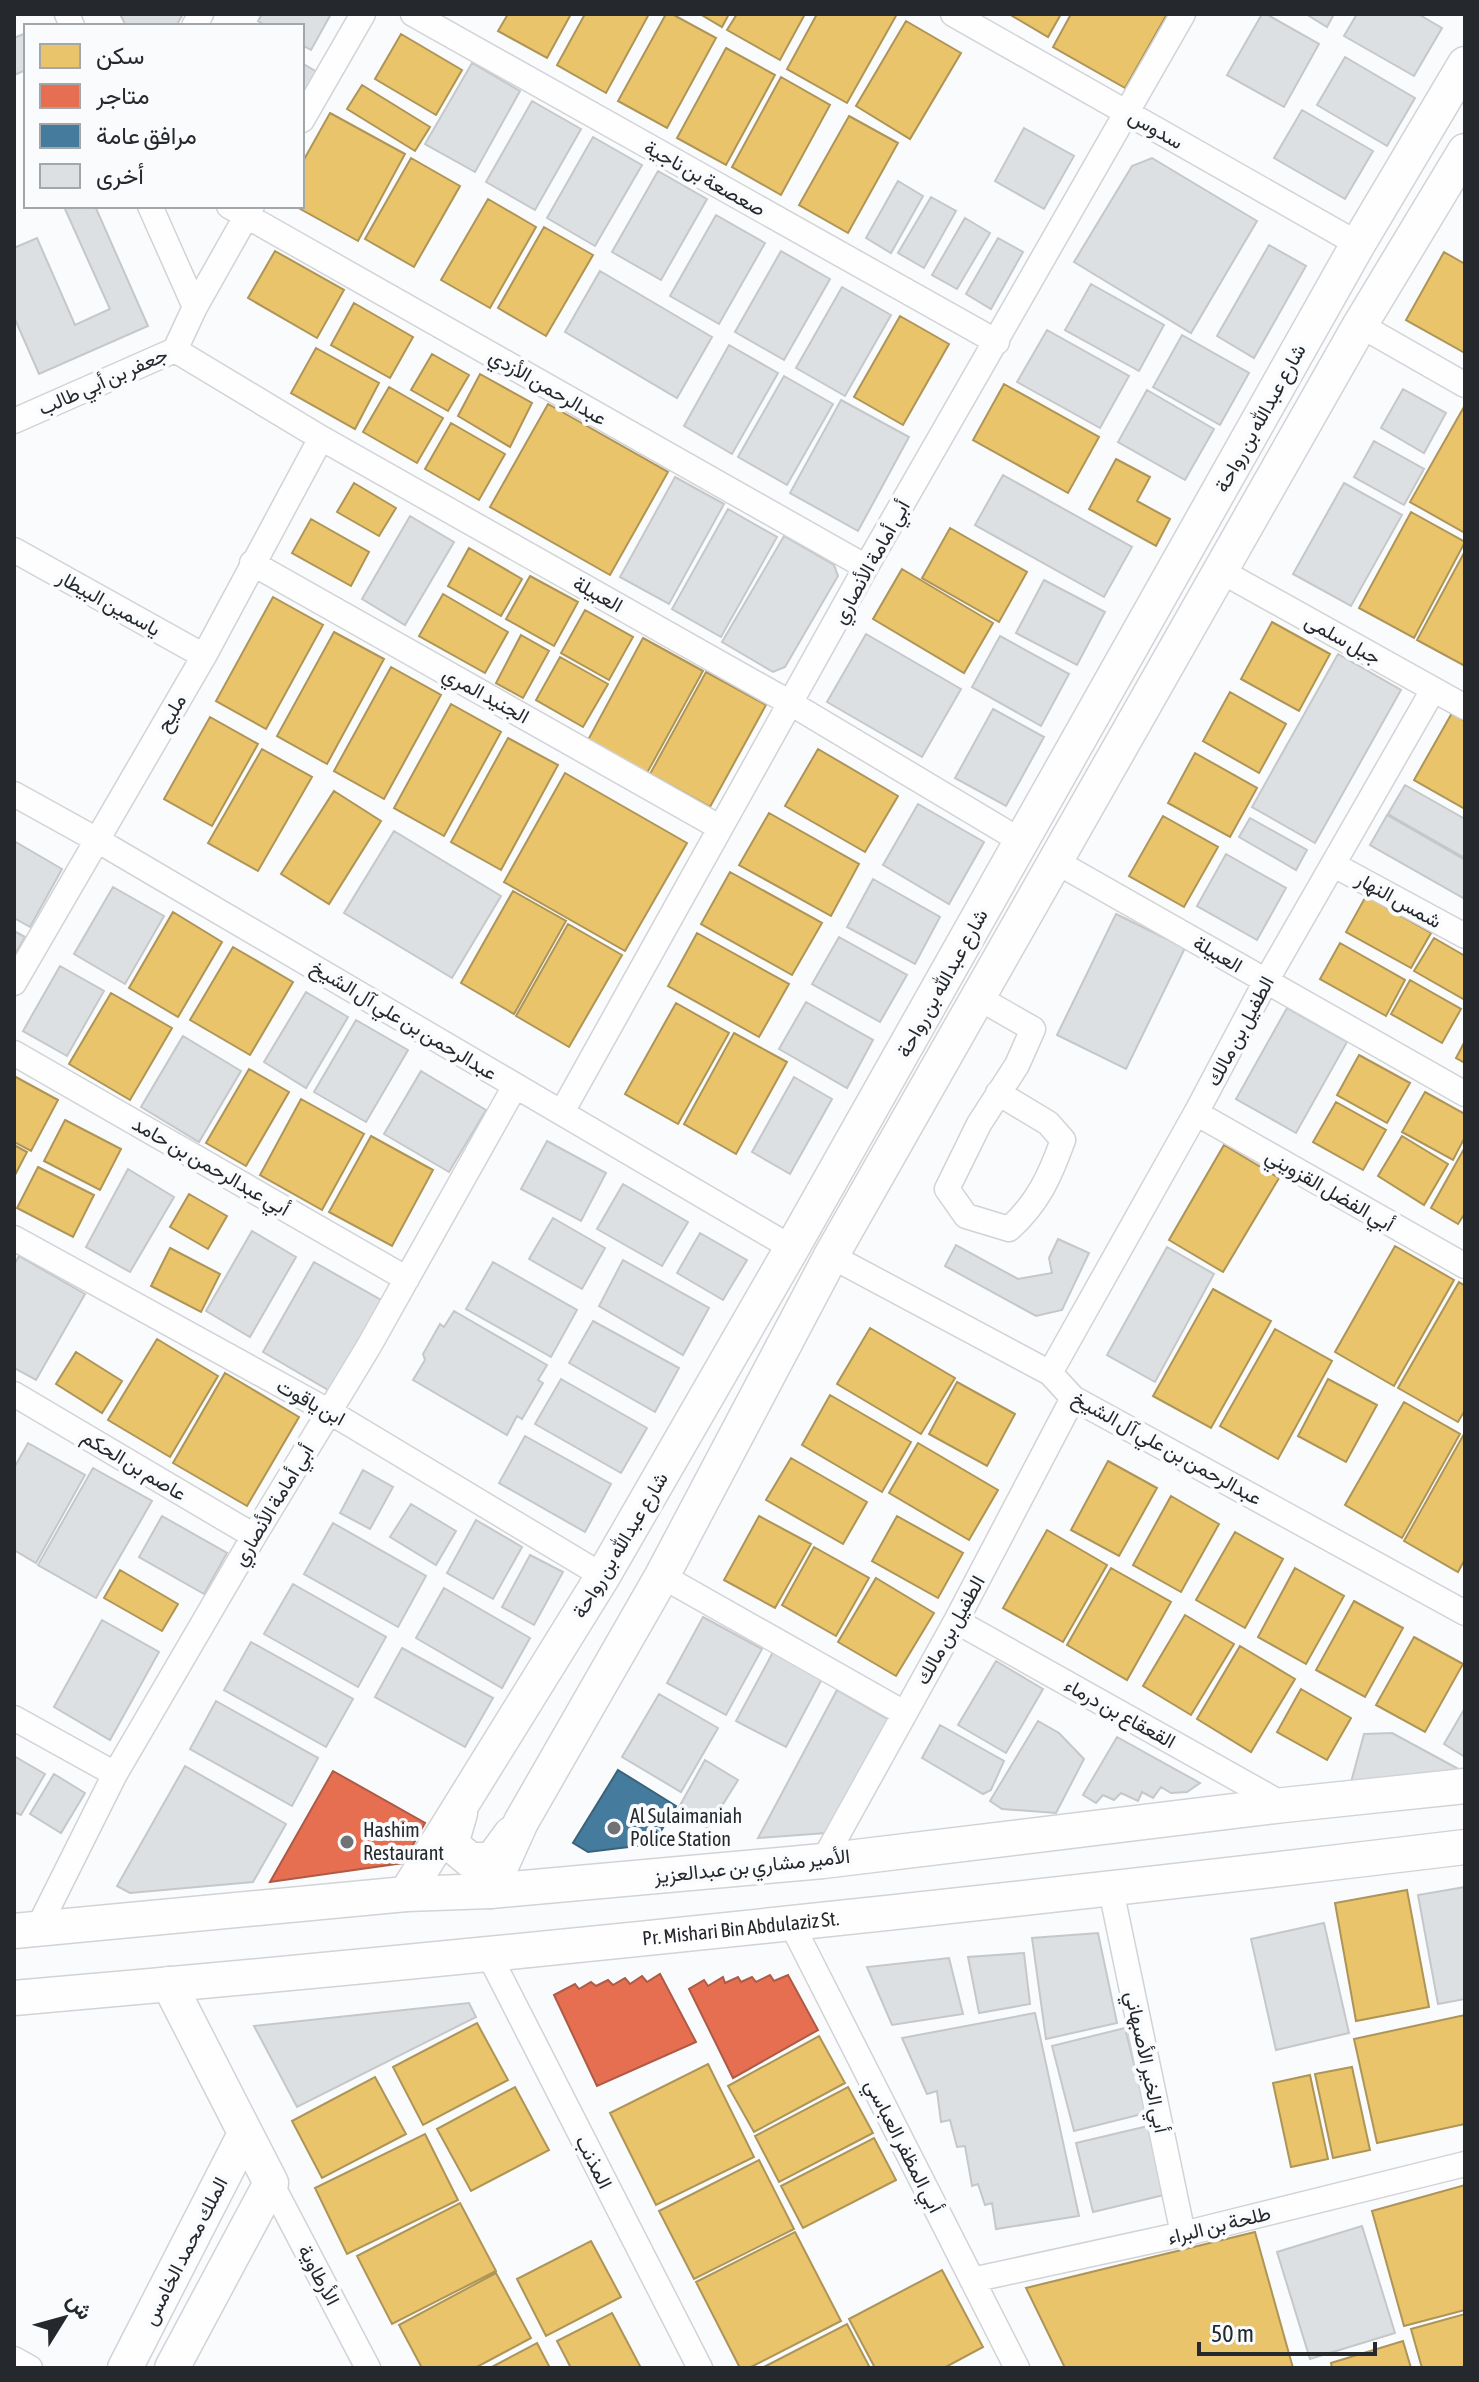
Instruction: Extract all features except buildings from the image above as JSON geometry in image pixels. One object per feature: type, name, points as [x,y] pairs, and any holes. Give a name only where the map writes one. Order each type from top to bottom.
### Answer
[{"type":"street","points":[[304,117],[363,14]]},
{"type":"street","name":"صعصعة بن ناجية","points":[[413,14],[997,342]]},
{"type":"street","name":"سدوس","points":[[953,14],[1358,244]]},
{"type":"street","name":"أبي أمامة الأنصاري","points":[[562,1112],[866,567],[1183,14]]},
{"type":"street","name":"شارع عبدالله بن رواحة","points":[[406,1894],[603,1576],[792,1248],[1358,244],[1465,64]]},
{"type":"street","name":"شارع عبدالله بن رواحة","points":[[490,1891],[521,1822],[662,1576],[831,1256],[1360,325],[1465,151]]},
{"type":"street","points":[[151,208],[195,307]]},
{"type":"street","name":"جعفر بن أبي طالب","points":[[14,421],[175,350],[243,209]]},
{"type":"street","name":"عبدالرحمن الأزدي","points":[[243,209],[866,567]]},
{"type":"street","points":[[1360,325],[1465,385]]},
{"type":"street","name":"العبيلة","points":[[175,350],[321,438],[792,704],[1021,841]]},
{"type":"street","name":"مليح","points":[[14,983],[204,656],[321,438]]},
{"type":"street","name":"ياسمين البيطار","points":[[14,550],[204,656]]},
{"type":"street","name":"الجنيد المري","points":[[252,563],[719,827]]},
{"type":"street","name":"جبل سلمى","points":[[1221,571],[1465,707]]},
{"type":"street","name":"الطفيل بن مالك","points":[[1050,1373],[1266,981],[1433,690]]},
{"type":"street","name":"عبدالرحمن بن علي آل الشيخ","points":[[14,794],[792,1248]]},
{"type":"street","name":"العبيلة","points":[[1055,861],[1465,1094]]},
{"type":"street","name":"شمس النهار","points":[[1334,865],[1465,936]]},
{"type":"street","points":[[977,997],[1033,1029],[1017,1065],[998,1093],[947,1189],[966,1216],[1009,1229],[1031,1209],[1052,1170],[1063,1140],[1048,1123],[998,1093]]},
{"type":"street","name":"أبي عبدالرحمن بن حامد","points":[[14,1053],[407,1279]]},
{"type":"street","name":"أبي أمامة الأنصاري","points":[[26,1930],[254,1536],[330,1412],[515,1086]]},
{"type":"street","name":"أبي الفضل القزويني","points":[[1196,1113],[1465,1266]]},
{"type":"street","name":"ابن ياقوت","points":[[14,1238],[330,1412],[603,1576]]},
{"type":"street","name":"عبدالرحمن بن علي آل الشيخ","points":[[831,1256],[1050,1373],[1073,1398],[1465,1613]]},
{"type":"street","name":"عاصم بن الحكم","points":[[14,1394],[254,1536]]},
{"type":"street","name":"الطفيل بن مالك","points":[[823,1861],[956,1621],[1073,1398]]},
{"type":"street","points":[[662,1576],[904,1713]]},
{"type":"street","name":"القعقاع بن درماء","points":[[956,1621],[1284,1805]]},
{"type":"street","points":[[14,1718],[115,1774]]},
{"type":"street","name":"الأمير مشاري بن عبدالعزيز","points":[[26,1930],[406,1894],[490,1891],[823,1861],[1465,1786]]},
{"type":"street","points":[[465,1798],[451,1844],[470,1860],[492,1860],[521,1822]]},
{"type":"street","name":"Pr. Mishari Bin Abdulaziz St.","points":[[14,1998],[489,1955],[1111,1890],[1465,1847]]},
{"type":"street","name":"أبي الخير الأصبهاني","points":[[1111,1890],[1183,2234]]},
{"type":"street","name":"أبي المظفر العباسي","points":[[791,1923],[1017,2368]]},
{"type":"street","name":"المذنب","points":[[489,1955],[700,2368]]},
{"type":"street","points":[[169,1984],[271,2183],[172,2368]]},
{"type":"street","name":"الملك محمد الخامس","points":[[125,2368],[245,2134]]},
{"type":"street","name":"طلحة بن البراء","points":[[972,2280],[1183,2234],[1465,2164]]},
{"type":"street","name":"الأرطاوية","points":[[271,2183],[368,2368]]},
{"type":"street","points":[[14,2359],[30,2368]]},
{"type":"place","name":"Al Sulaimaniah Police Station","points":[[614,1828]]},
{"type":"place","name":"Hashim Restaurant","points":[[347,1842]]}]
